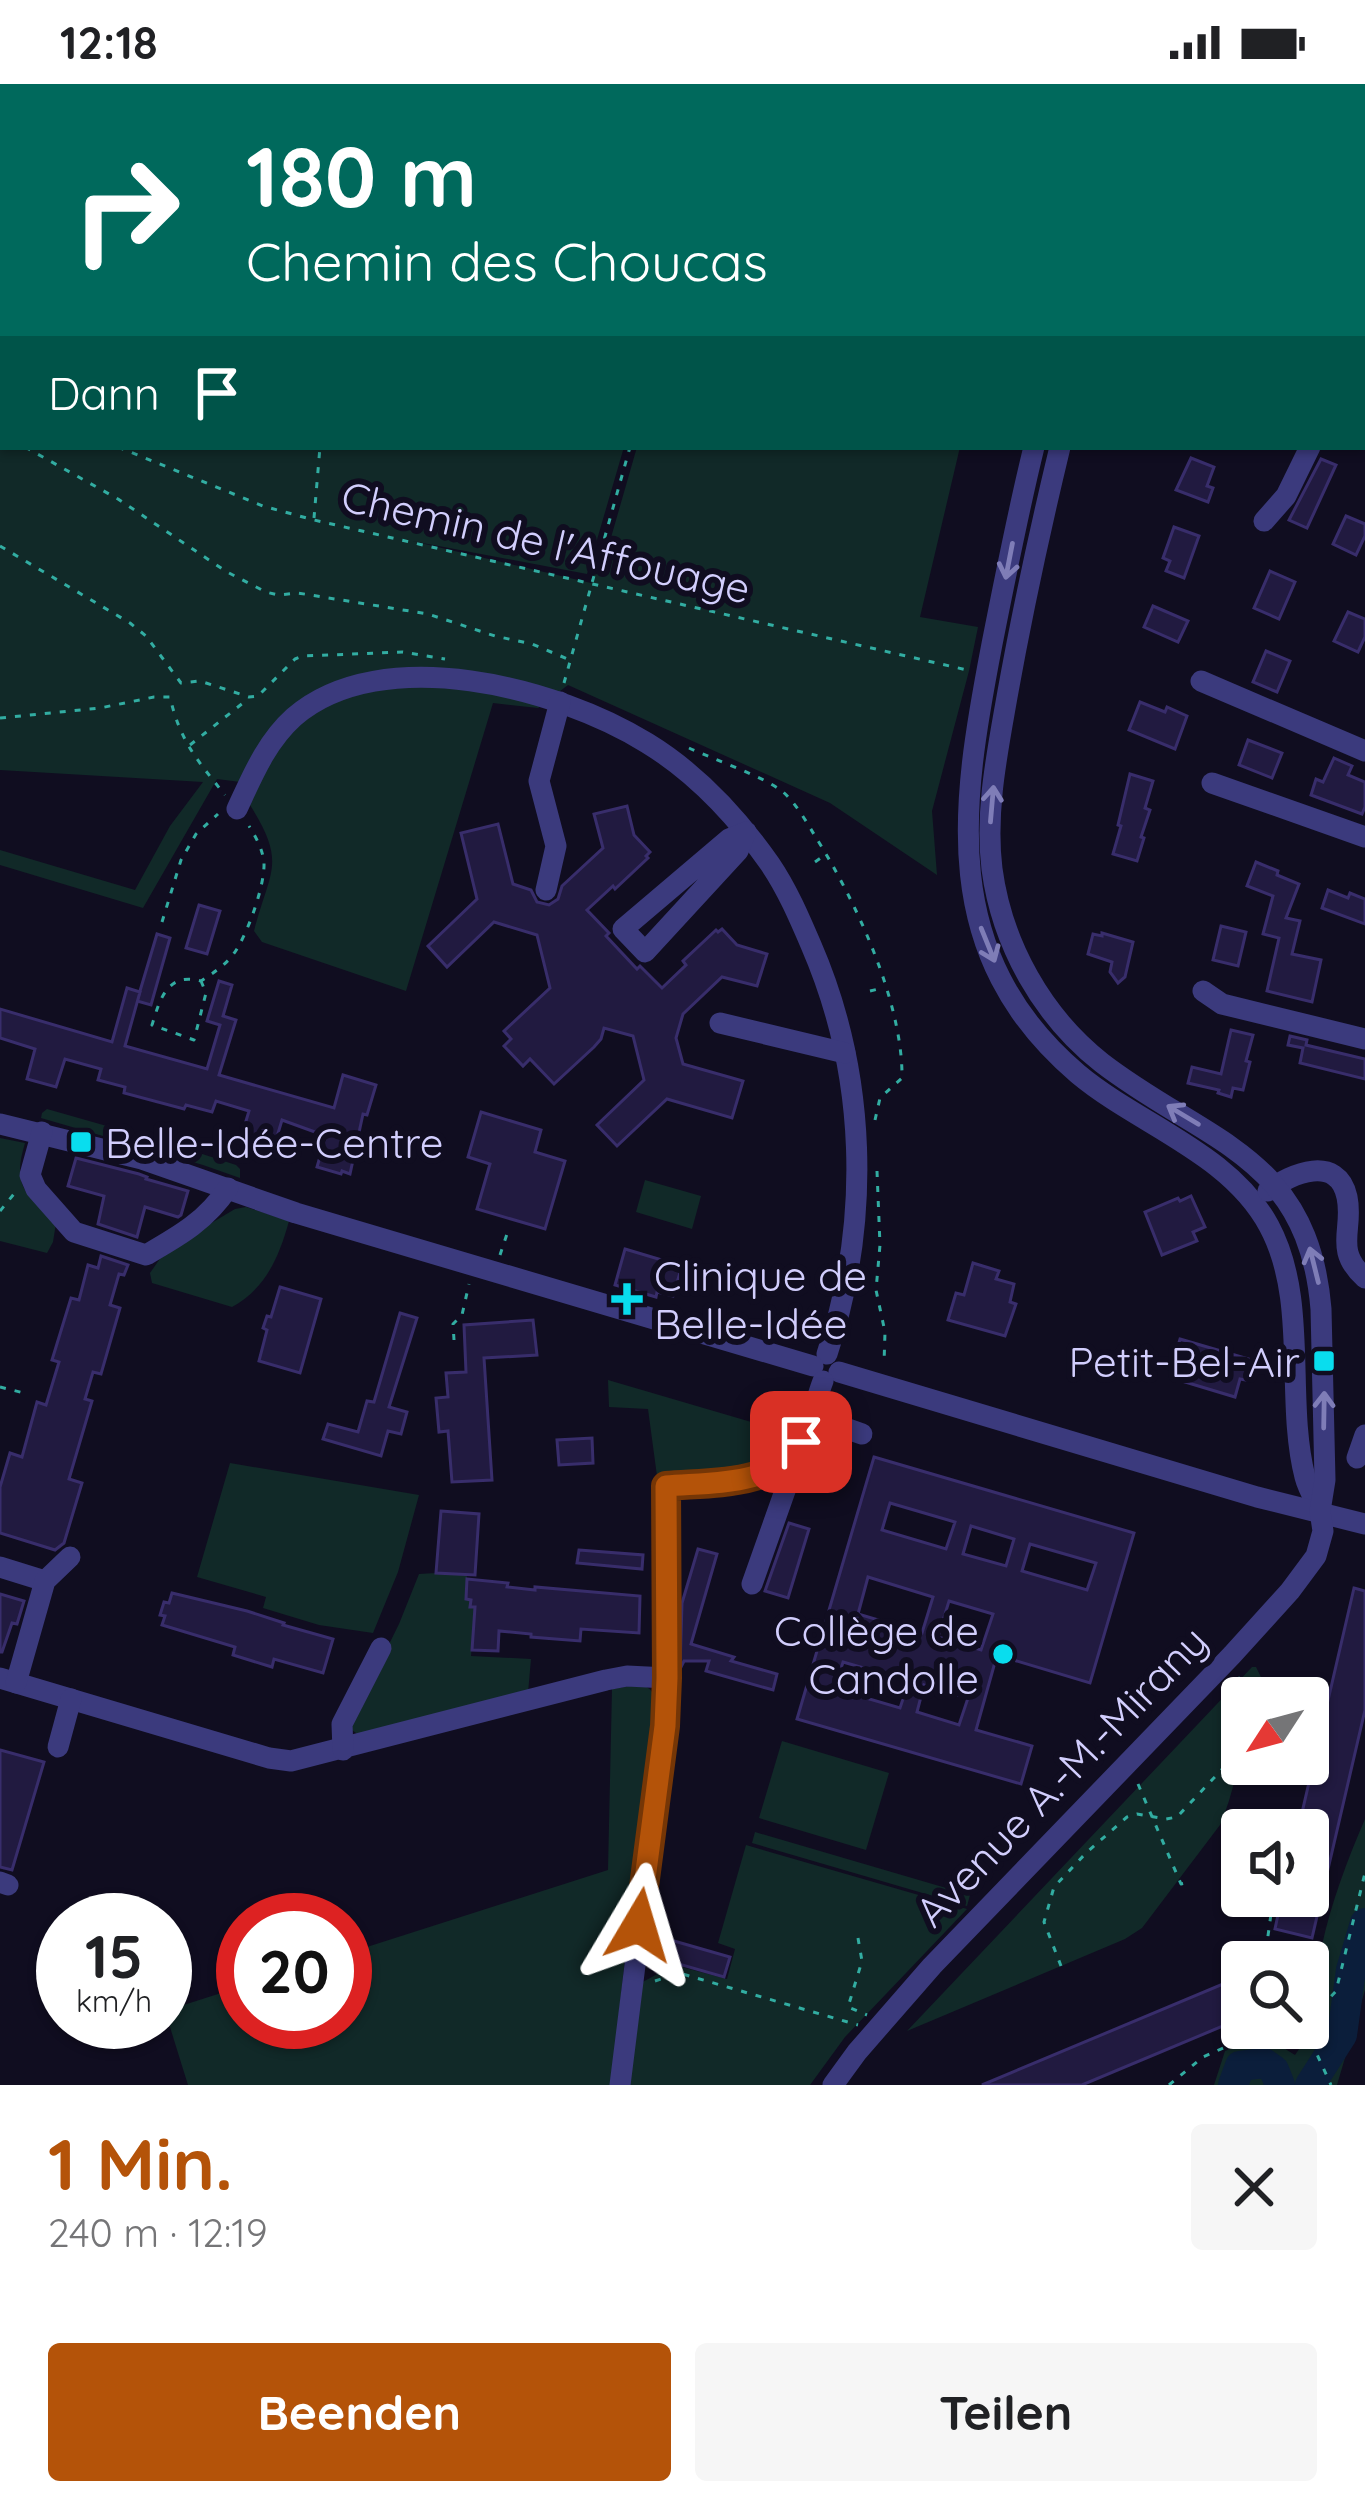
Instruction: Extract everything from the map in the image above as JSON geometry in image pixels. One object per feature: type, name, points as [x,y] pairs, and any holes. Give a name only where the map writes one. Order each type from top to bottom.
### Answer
[{"type":"street","points":[[1033,450],[982,694],[972,766],[966,838],[976,913],[1009,991],[1054,1052],[1117,1104],[1217,1167],[1267,1222],[1282,1260],[1291,1310],[1299,1444],[1306,1481],[1320,1511]]},
{"type":"street","name":"Avenue A.-M.-Mirany","points":[[832,2085],[932,1966],[1129,1765],[1289,1591],[1321,1544],[1324,1360],[1319,1281],[1306,1233],[1276,1185],[1230,1144],[1101,1062],[1068,1031],[1028,976],[1000,907],[992,869],[990,818],[996,759],[1059,450]]},
{"type":"street","points":[[1264,521],[1286,496],[1309,450]]},
{"type":"street","points":[[237,809],[256,766],[278,734],[307,708],[343,689],[426,679],[484,683],[560,702],[647,742],[695,778],[772,866],[824,974],[845,1053],[857,1129],[856,1212],[844,1296],[811,1416],[801,1442],[785,1463],[735,1480],[666,1486],[665,1726],[620,2085]]},
{"type":"street","points":[[1201,681],[1365,751]]},
{"type":"street","points":[[546,890],[556,846],[539,781],[560,702]]},
{"type":"street","points":[[1212,783],[1365,837]]},
{"type":"street","points":[[649,925],[708,868],[729,839],[746,832]]},
{"type":"street","points":[[1203,991],[1222,1004],[1365,1039]]},
{"type":"street","points":[[720,1023],[845,1053]]},
{"type":"street","points":[[0,1124],[142,1159],[318,1220],[1257,1497],[1365,1524]]},
{"type":"street","points":[[42,1132],[29,1175],[36,1189],[74,1232],[146,1255],[194,1227],[228,1188]]},
{"type":"street","points":[[1253,1203],[1304,1170],[1331,1174],[1341,1182],[1348,1202],[1347,1253],[1365,1278]]},
{"type":"street","points":[[811,1416],[862,1434]]},
{"type":"street","points":[[1357,1458],[1365,1436]]},
{"type":"street","points":[[752,1584],[786,1488],[785,1463]]},
{"type":"street","points":[[70,1557],[45,1581],[8,1681],[281,1760],[304,1760],[606,1679],[667,1678]]},
{"type":"street","points":[[0,1567],[45,1581]]},
{"type":"street","points":[[343,1750],[342,1724],[381,1648]]},
{"type":"street","points":[[58,1748],[71,1699]]},
{"type":"path","points":[[30,450],[266,592],[428,614],[570,658]]},
{"type":"path","name":"Chemin de l'Affouage","points":[[125,450],[263,506],[314,520],[969,670]]},
{"type":"path","points":[[314,520],[320,450]]},
{"type":"path","points":[[560,702],[629,450]]},
{"type":"path","points":[[0,546],[130,623],[146,636],[181,683]]},
{"type":"path","points":[[187,747],[303,656],[403,652],[448,659]]},
{"type":"path","points":[[201,981],[206,993],[194,1040],[152,1025],[162,993],[173,983],[190,978],[201,981],[236,952],[260,888],[264,862],[257,839],[237,809],[187,747],[170,697],[181,683],[200,681],[249,698]]},
{"type":"path","points":[[0,718],[170,697]]},
{"type":"path","points":[[162,922],[182,860],[196,834],[220,813],[237,809]]},
{"type":"path","points":[[815,862],[827,854]]},
{"type":"path","points":[[870,991],[885,988]]},
{"type":"path","points":[[0,1211],[29,1175]]},
{"type":"path","points":[[496,1267],[507,1234]]},
{"type":"path","points":[[454,1340],[452,1324],[462,1316],[469,1282]]},
{"type":"path","points":[[0,1387],[24,1393]]},
{"type":"path","points":[[1235,1673],[1238,1677]]},
{"type":"path","points":[[1061,1966],[1043,1922],[1054,1887],[1127,1817],[1177,1816],[1221,1770]]},
{"type":"path","points":[[1132,1780],[1139,1785],[1180,1883],[1191,1882]]},
{"type":"path","points":[[1329,1999],[1336,1991],[1365,1873]]},
{"type":"path","points":[[858,1938],[862,1961],[848,2007],[869,2016]]},
{"type":"path","points":[[633,1975],[661,1981],[679,1973],[859,2026]]},
{"type":"path","points":[[1169,2085],[1203,2057],[1221,2049]]},
{"type":"path","points":[[1313,2049],[1331,2085]]},
{"type":"green space","points":[[0,450],[623,450],[587,574],[412,541],[591,583],[600,555],[606,555],[636,450],[959,450],[920,617],[978,627],[932,811],[937,875],[830,803],[568,685],[538,708],[493,703],[406,991],[262,942],[254,931],[272,867],[268,841],[250,805],[256,784],[217,779],[143,908],[0,865],[0,850],[135,890],[170,826],[203,782],[0,770]]},
{"type":"green space","points":[[47,1109],[191,1146],[190,1150],[236,1165],[240,1178],[41,1118]]},
{"type":"green space","points":[[0,1138],[25,1143],[20,1170],[24,1188],[56,1223],[47,1253],[0,1241]]},
{"type":"green space","points":[[645,1180],[701,1196],[692,1229],[636,1212]]},
{"type":"green space","points":[[246,1207],[289,1221],[270,1270],[254,1291],[232,1307],[152,1283],[150,1273],[166,1250]]},
{"type":"green space","points":[[608,1380],[796,1435],[770,1461],[753,1468],[714,1475],[657,1476],[648,1409],[609,1407]]},
{"type":"green space","points":[[230,1463],[419,1495],[398,1572],[373,1633],[319,1625],[263,1608],[266,1597],[197,1577]]},
{"type":"green space","points":[[419,1574],[467,1575],[466,1599],[475,1607],[471,1656],[531,1659],[528,1693],[360,1736],[352,1730],[352,1719]]},
{"type":"green space","points":[[1256,1667],[1261,1677],[1243,1677]]},
{"type":"green space","points":[[637,1685],[648,1688],[654,1697],[611,2085],[188,2085],[177,2049],[192,2049],[192,2002],[216,1995],[216,2049],[372,2049],[372,1945],[608,1870],[612,1689]]},
{"type":"green space","points":[[1221,1700],[1221,1785],[1233,1785],[1231,1794],[1226,1809],[1221,1809],[1220,1825],[1142,1928],[907,2031]]},
{"type":"green space","points":[[782,1741],[889,1773],[866,1850],[759,1818]]},
{"type":"green space","points":[[1365,1819],[1365,1990],[1337,2085],[1214,2085],[1230,2049],[1285,2049],[1295,2055],[1299,2049],[1329,2049],[1329,1941],[1323,1941]]},
{"type":"green space","points":[[755,1832],[970,1895],[967,1906],[752,1843]]},
{"type":"green space","points":[[746,1845],[967,1909],[845,2037],[810,2085],[627,2085],[639,1984],[674,1965],[727,1979],[735,1949],[718,1943]]},
{"type":"building","points":[[1191,458],[1214,467],[1207,486],[1213,488],[1208,502],[1176,490]]},
{"type":"building","points":[[1321,459],[1336,465],[1307,528],[1289,520]]},
{"type":"building","points":[[1346,516],[1365,524],[1356,555],[1333,544]]},
{"type":"building","points":[[1174,527],[1199,536],[1184,578],[1166,571],[1170,561],[1163,558]]},
{"type":"building","points":[[1270,571],[1295,582],[1279,619],[1254,608]]},
{"type":"building","points":[[1153,606],[1188,621],[1178,642],[1144,627]]},
{"type":"building","points":[[1348,612],[1365,619],[1365,637],[1358,652],[1334,641]]},
{"type":"building","points":[[1266,651],[1290,661],[1277,692],[1253,682]]},
{"type":"building","points":[[1140,702],[1187,716],[1175,749],[1129,730]]},
{"type":"building","points":[[1248,740],[1282,753],[1272,778],[1239,765]]},
{"type":"building","points":[[1334,758],[1352,766],[1348,775],[1365,782],[1362,814],[1311,795],[1316,779],[1323,782]]},
{"type":"building","points":[[1130,774],[1153,781],[1137,861],[1113,854]]},
{"type":"building","points":[[627,806],[634,835],[650,852],[648,858],[587,910],[637,969],[640,966],[662,988],[686,965],[683,961],[722,929],[737,945],[767,954],[757,986],[722,977],[683,1014],[676,1038],[683,1064],[743,1081],[732,1118],[667,1099],[617,1146],[597,1125],[644,1080],[633,1036],[604,1028],[594,1047],[554,1084],[530,1059],[523,1066],[504,1046],[511,1039],[504,1031],[550,988],[537,935],[494,922],[447,967],[428,946],[477,899],[461,833],[498,824],[513,884],[531,890],[537,902],[549,905],[558,899],[562,886],[603,848],[594,814]]},
{"type":"building","points":[[1256,862],[1299,884],[1286,918],[1300,921],[1292,954],[1321,960],[1312,1002],[1267,991],[1279,938],[1263,934],[1273,896],[1247,886]]},
{"type":"building","points":[[1328,890],[1365,899],[1365,924],[1322,908]]},
{"type":"building","points":[[199,905],[220,911],[207,954],[186,948]]},
{"type":"building","points":[[1221,926],[1246,932],[1238,966],[1213,960]]},
{"type":"building","points":[[157,934],[170,938],[151,1005],[137,1001]]},
{"type":"building","points":[[1093,934],[1133,942],[1125,977],[1118,983],[1110,972],[1112,962],[1088,954]]},
{"type":"building","points":[[219,981],[232,985],[223,1016],[236,1020],[219,1075],[334,1108],[343,1075],[376,1085],[367,1115],[363,1114],[350,1174],[317,1167],[326,1136],[282,1120],[273,1150],[240,1141],[249,1111],[216,1101],[212,1112],[124,1093],[125,1087],[98,1080],[101,1069],[65,1059],[56,1087],[27,1079],[35,1049],[0,1038],[0,1009],[112,1042],[127,988],[140,992],[125,1046],[207,1069],[220,1025],[207,1021]]},
{"type":"building","points":[[1231,1030],[1253,1035],[1243,1090],[1233,1088],[1231,1097],[1188,1083],[1192,1067],[1221,1074]]},
{"type":"building","points":[[1290,1036],[1307,1040],[1306,1045],[1365,1059],[1365,1079],[1300,1063],[1303,1048],[1288,1045]]},
{"type":"building","points":[[481,1112],[541,1130],[535,1152],[565,1161],[545,1229],[477,1209],[490,1164],[468,1157]]},
{"type":"building","points":[[76,1158],[188,1191],[181,1215],[145,1207],[137,1237],[98,1224],[104,1196],[68,1186]]},
{"type":"building","points":[[1191,1196],[1205,1227],[1193,1232],[1197,1241],[1162,1255],[1145,1212]]},
{"type":"building","points":[[625,1249],[682,1266],[673,1296],[657,1292],[656,1297],[615,1285]]},
{"type":"building","points":[[101,1256],[128,1265],[124,1275],[119,1274],[110,1305],[120,1308],[101,1374],[93,1372],[85,1399],[92,1401],[69,1479],[82,1483],[64,1543],[55,1550],[0,1533],[0,1487],[10,1453],[22,1457],[37,1402],[46,1405],[59,1362],[52,1360],[71,1298],[79,1300],[88,1265],[98,1268]]},
{"type":"building","points":[[973,1263],[999,1271],[996,1279],[1014,1284],[1010,1302],[1016,1304],[1005,1336],[948,1320],[956,1293],[964,1295]]},
{"type":"building","points":[[280,1287],[321,1299],[300,1373],[259,1361],[267,1330],[263,1328]]},
{"type":"building","points":[[400,1313],[417,1318],[389,1407],[407,1412],[401,1434],[388,1431],[381,1456],[323,1439],[328,1424],[358,1432],[367,1401],[374,1402]]},
{"type":"building","points":[[533,1320],[537,1355],[484,1358],[492,1480],[452,1482],[448,1431],[439,1432],[436,1398],[448,1397],[446,1373],[466,1372],[464,1325]]},
{"type":"building","points":[[1180,1339],[1252,1360],[1235,1397],[1175,1379]]},
{"type":"building","points":[[592,1438],[593,1463],[559,1465],[557,1440]]},
{"type":"building","points":[[874,1457],[1134,1533],[1090,1683],[997,1655],[976,1730],[1032,1746],[1021,1784],[797,1719]],"holes":[[[890,1503],[955,1522],[946,1549],[882,1530]],[[971,1526],[1014,1539],[1006,1566],[963,1554]],[[1030,1544],[1096,1563],[1087,1590],[1022,1571]],[[868,1577],[933,1597],[922,1633],[858,1614]],[[949,1601],[993,1614],[981,1650],[938,1637]],[[843,1662],[909,1681],[900,1708],[835,1689]],[[924,1685],[968,1698],[959,1725],[917,1712]]]},
{"type":"building","points":[[441,1511],[479,1514],[475,1575],[436,1573]]},
{"type":"building","points":[[789,1523],[809,1529],[788,1598],[765,1591]]},
{"type":"building","points":[[698,1549],[717,1554],[691,1644],[777,1674],[773,1690],[706,1671],[709,1661],[684,1661],[680,1669],[682,1603]]},
{"type":"building","points":[[579,1550],[643,1555],[642,1569],[577,1563]]},
{"type":"building","points":[[467,1579],[535,1590],[640,1596],[639,1633],[581,1629],[580,1641],[499,1631],[498,1651],[472,1650],[475,1607],[466,1599]]},
{"type":"building","points":[[1354,1588],[1365,1591],[1365,1710],[1329,1865],[1329,1809],[1303,1809],[1308,1785],[1329,1785],[1329,1696]]},
{"type":"building","points":[[172,1593],[333,1639],[323,1673],[274,1659],[272,1667],[233,1655],[235,1647],[162,1625],[164,1602],[169,1603]]},
{"type":"building","points":[[0,1594],[24,1601],[2,1652],[0,1652]]},
{"type":"building","points":[[0,1750],[44,1762],[12,1870],[0,1867]]},
{"type":"building","points":[[1278,1917],[1317,1917],[1312,1938],[1275,1929]]},
{"type":"building","points":[[667,1939],[730,1957],[724,1977],[661,1959]]},
{"type":"building","points":[[1221,1985],[1221,2027],[1082,2085],[982,2085]]},
{"type":"waterway","points":[[1310,2085],[1342,2035],[1351,1970],[1365,1923]]},
{"type":"waterway","points":[[1233,2085],[1240,2066],[1264,2063],[1274,2070],[1280,2085]]},
{"type":"place","name":"Belle-Idée-Centre","points":[[81,1142]]},
{"type":"place","name":"Clinique de Belle-Idée","points":[[627,1299]]},
{"type":"place","name":"Petit-Bel-Air","points":[[1324,1361]]},
{"type":"place","name":"Collège de Candolle","points":[[1003,1654]]},
{"type":"route","points":[[639,1925],[665,1726],[666,1486],[758,1475],[785,1463],[801,1442]]}]
